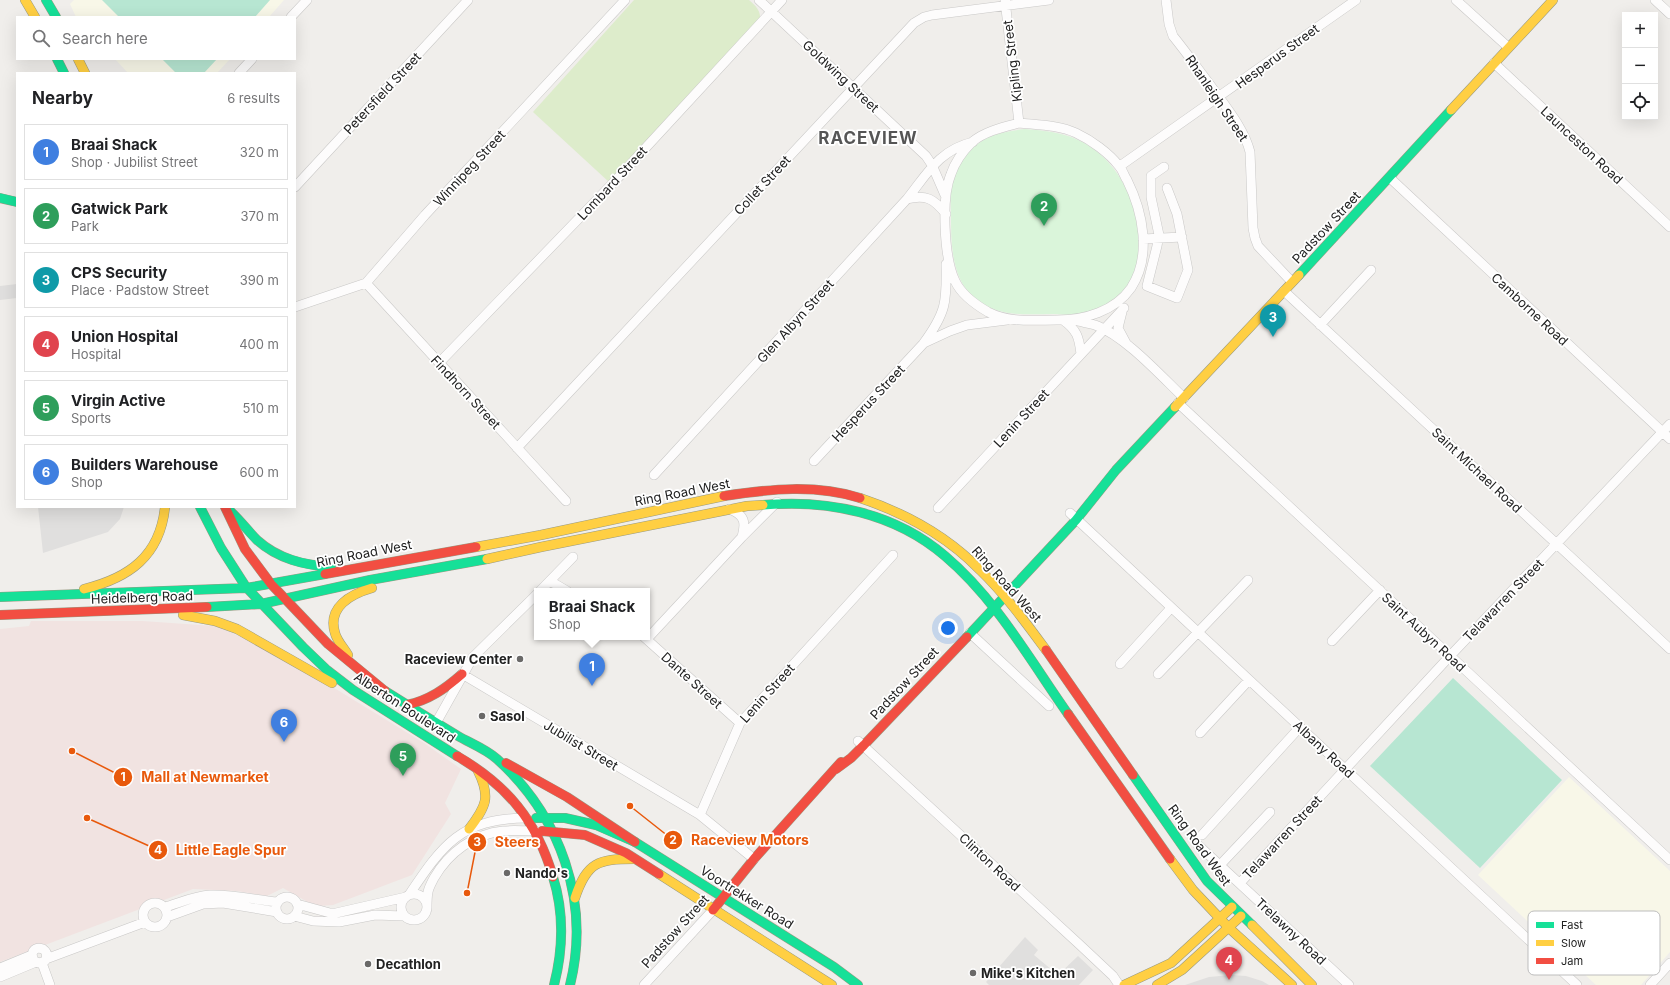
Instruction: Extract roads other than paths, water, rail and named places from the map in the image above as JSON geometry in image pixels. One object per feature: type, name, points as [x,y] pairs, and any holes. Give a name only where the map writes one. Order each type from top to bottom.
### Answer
[{"type":"main road","points":[[25,0],[34,16]]},
{"type":"main road","points":[[46,0],[55,16]]},
{"type":"main road","name":"Padstow Street","points":[[861,743],[970,633],[1001,594],[1390,178],[1508,47],[1553,0]]},
{"type":"main road","points":[[58,60],[64,72]]},
{"type":"main road","points":[[78,60],[84,72]]},
{"type":"main road","points":[[0,198],[16,202]]},
{"type":"main road","name":"Ring Road West","points":[[271,584],[541,535],[721,497],[778,490],[817,489],[838,493],[884,506],[904,515],[942,538],[964,555],[1001,594],[1022,618],[1055,662],[1165,819],[1186,853],[1207,881],[1312,985]]},
{"type":"main road","name":"Ring Road West","points":[[285,599],[370,580],[471,563],[728,509],[777,502],[828,504],[860,510],[890,521],[935,548],[969,578],[991,606],[1193,890],[1229,928],[1292,985]]},
{"type":"main road","points":[[61,595],[102,585],[120,578],[136,566],[148,554],[156,541],[161,528],[165,508]]},
{"type":"main road","name":"Alberton Boulevard","points":[[201,508],[223,550],[246,588],[316,660],[336,678],[363,697],[428,740],[477,769],[500,786],[513,800],[534,831],[550,862],[556,886],[560,911],[560,944],[554,985]]},
{"type":"main road","name":"Alberton Boulevard","points":[[225,508],[245,550],[271,584],[328,644],[384,690],[436,723],[496,758],[525,789],[545,818],[565,859],[572,883],[577,945],[570,985]]},
{"type":"main road","points":[[226,508],[269,550],[296,563],[313,566],[369,565]]},
{"type":"main road","points":[[358,668],[335,633],[333,622],[336,610],[343,601],[358,592],[401,580],[425,570]]},
{"type":"main road","name":"Heidelberg Road","points":[[0,597],[246,588],[271,584]]},
{"type":"main road","name":"Heidelberg Road","points":[[0,615],[160,610],[261,604],[285,599]]},
{"type":"main road","name":"Padstow Street","points":[[713,910],[754,859],[836,769],[991,606]]},
{"type":"main road","points":[[160,610],[209,619],[237,629],[334,684],[363,697]]},
{"type":"main road","points":[[407,705],[432,698],[449,686],[462,674]]},
{"type":"main road","points":[[496,758],[567,797],[635,842]]},
{"type":"main road","points":[[469,829],[481,814],[487,801],[486,786],[477,769]]},
{"type":"main road","name":"Voortrekker Road","points":[[526,818],[565,818],[596,825],[635,842],[834,967],[858,985]]},
{"type":"main road","points":[[534,831],[551,831],[585,835],[605,844],[634,859],[832,985]]},
{"type":"main road","points":[[574,901],[581,881],[593,865],[611,858],[634,859]]},
{"type":"main road","points":[[1124,985],[1157,971],[1171,963],[1232,907]]},
{"type":"main road","points":[[1157,985],[1182,970],[1241,916]]},
{"type":"main road","points":[[1281,975],[1284,985]]},
{"type":"street","points":[[292,16],[307,0]]},
{"type":"street","name":"Petersfield Street","points":[[296,186],[468,0]]},
{"type":"street","name":"Winnipeg Street","points":[[366,284],[425,215],[625,0]]},
{"type":"street","name":"Goldwing Street","points":[[759,0],[926,156],[932,165],[945,195]]},
{"type":"street","name":"Lombard Street","points":[[439,363],[615,181],[782,0]]},
{"type":"street","name":"Collet Street","points":[[517,448],[914,23],[924,17],[1005,2],[1049,0]]},
{"type":"street","name":"Rhanleigh Street","points":[[1166,0],[1169,24],[1174,36],[1244,134],[1250,152],[1255,238],[1258,246],[1292,282]]},
{"type":"street","name":"Hesperus Street","points":[[1120,166],[1219,98],[1356,0]]},
{"type":"street","points":[[1456,0],[1508,47]]},
{"type":"street","points":[[1654,0],[1670,14]]},
{"type":"street","name":"Kipling Street","points":[[1005,2],[1019,123]]},
{"type":"street","points":[[240,72],[251,60]]},
{"type":"street","name":"Launceston Road","points":[[1494,63],[1670,227]]},
{"type":"street","points":[[945,195],[951,174],[961,156],[973,142],[997,129],[1019,123],[1050,126],[1076,133],[1102,149],[1120,166],[1134,195],[1140,218],[1142,239],[1138,272],[1118,328],[1128,346]]},
{"type":"street","name":"Glen Albyn Street","points":[[654,476],[907,199],[925,177],[932,165],[947,152],[961,144],[973,142]]},
{"type":"street","points":[[1164,167],[1151,176],[1151,197],[1158,238],[1147,286],[1177,298],[1188,270],[1177,214],[1167,188]]},
{"type":"street","name":"Camborne Road","points":[[1390,178],[1670,439]]},
{"type":"street","name":"Hesperus Street","points":[[814,461],[923,344],[940,318],[945,306],[946,287],[945,195]]},
{"type":"street","points":[[907,199],[920,197],[928,198],[934,201],[946,214]]},
{"type":"street","points":[[1142,239],[1182,237]]},
{"type":"street","points":[[946,250],[955,282],[961,289],[986,310],[1011,320]]},
{"type":"street","points":[[1320,325],[1371,270]]},
{"type":"street","points":[[1066,320],[1096,314],[1119,302],[1129,291],[1138,272]]},
{"type":"street","points":[[296,308],[366,284]]},
{"type":"street","name":"Findhorn Street","points":[[366,284],[566,502]]},
{"type":"street","name":"Saint Michael Road","points":[[1284,291],[1670,649]]},
{"type":"street","name":"Lenin Street","points":[[938,508],[1124,308]]},
{"type":"street","name":"Hesperus Street","points":[[923,344],[950,331],[967,325],[1011,320],[1066,320]]},
{"type":"street","points":[[1066,320],[1085,322],[1105,330],[1128,346]]},
{"type":"street","points":[[1066,320],[1077,334],[1081,354]]},
{"type":"street","name":"Saint Aubyn Road","points":[[1128,346],[1181,401],[1380,590],[1670,860]]},
{"type":"street","name":"Telawarren Street","points":[[1240,883],[1450,656],[1670,424]]},
{"type":"street","points":[[650,633],[777,502],[778,490]]},
{"type":"street","points":[[728,509],[739,514],[744,522],[745,527],[742,537]]},
{"type":"street","name":"Albany Road","points":[[1073,516],[1528,939]]},
{"type":"street","name":"Lenin Street","points":[[700,815],[740,723],[893,555]]},
{"type":"street","points":[[543,588],[573,557]]},
{"type":"street","points":[[1158,674],[1199,633],[1248,580]]},
{"type":"street","points":[[550,581],[562,588]]},
{"type":"street","points":[[1332,641],[1380,590]]},
{"type":"street","points":[[436,723],[462,674],[477,652],[534,597]]},
{"type":"street","points":[[1120,664],[1171,608]]},
{"type":"street","points":[[970,633],[1049,706]]},
{"type":"street","name":"Dante Street","points":[[647,640],[740,723]]},
{"type":"street","name":"Jubilist Street","points":[[462,674],[700,815]]},
{"type":"street","points":[[1200,733],[1249,680]]},
{"type":"street","points":[[1202,835],[1300,727]]},
{"type":"street","name":"Clinton Road","points":[[861,743],[1092,956],[1119,985]]},
{"type":"street","points":[[1220,865],[1270,812]]},
{"type":"street","points":[[700,815],[754,859]]},
{"type":"street","points":[[404,916],[402,912],[402,904],[442,850],[454,838],[469,829],[497,819],[526,818]]},
{"type":"street","points":[[166,912],[203,904],[222,903],[278,912],[285,918],[294,916],[313,921],[339,922],[376,915],[404,916],[416,920],[423,916],[426,908],[428,891],[432,882],[442,866],[460,848],[479,837],[503,831],[534,831]]},
{"type":"street","name":"Trelawny Road","points":[[1198,845],[1349,985]]},
{"type":"street","points":[[166,912],[195,897],[209,895],[223,895],[278,902],[283,898],[290,898],[297,904],[330,913],[336,913],[413,894],[421,897],[426,903],[426,908]]},
{"type":"street","points":[[278,902],[278,912]]},
{"type":"street","points":[[150,903],[160,903],[166,912],[164,922],[159,926],[150,926],[144,919],[143,910],[150,903]]},
{"type":"street","points":[[294,916],[298,911],[297,904]]},
{"type":"street","name":"Padstow Street","points":[[644,985],[713,910]]},
{"type":"street","points":[[0,977],[41,958],[144,919]]},
{"type":"street","points":[[0,968],[41,958]]},
{"type":"street","points":[[41,958],[50,985]]},
{"type":"street","points":[[1660,974],[1670,963]]},
{"type":"street","name":"Albany Road","points":[[1567,975],[1578,985]]},
{"type":"street","points":[[1650,985],[1659,975]]},
{"type":"place","name":"Gatwick Park","points":[[1044,226]]},
{"type":"place","name":"CPS Security","points":[[1273,337]]},
{"type":"place","name":"Raceview Center","points":[[520,659]]},
{"type":"place","name":"Braai Shack","points":[[592,686]]},
{"type":"place","name":"Sasol","points":[[482,716]]},
{"type":"place","name":"Builders Warehouse","points":[[284,742]]},
{"type":"place","name":"Mall at Newmarket","points":[[72,751]]},
{"type":"place","name":"Virgin Active","points":[[403,776]]},
{"type":"place","name":"Raceview Motors","points":[[630,806]]},
{"type":"place","name":"Little Eagle Spur","points":[[87,818]]},
{"type":"place","name":"Nando's","points":[[507,873]]},
{"type":"place","name":"Steers","points":[[467,893]]},
{"type":"place","name":"Decathlon","points":[[368,964]]},
{"type":"place","name":"Mike's Kitchen","points":[[973,973]]},
{"type":"place","name":"Union Hospital","points":[[1229,980]]},
{"type":"district","name":"RACEVIEW","points":[[868,138]]}]
